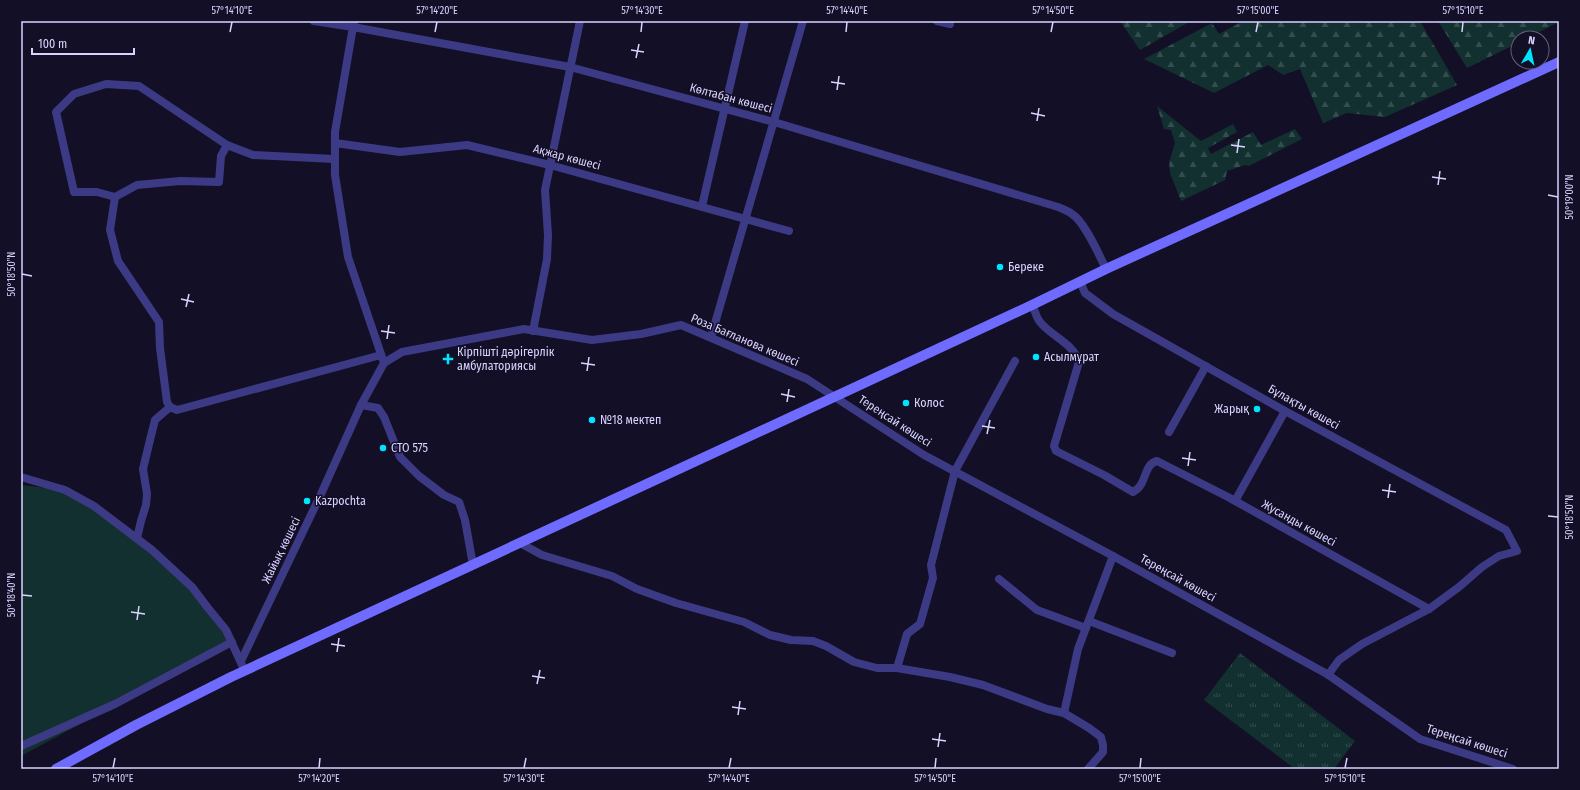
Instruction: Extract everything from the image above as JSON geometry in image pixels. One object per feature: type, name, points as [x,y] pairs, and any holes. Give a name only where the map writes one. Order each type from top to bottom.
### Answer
[{"type":"main road","points":[[56,769],[136,725],[243,671],[1032,305],[1106,268],[1559,62]]},
{"type":"street","name":"Көлтабан көшесі","points":[[314,21],[353,24],[570,67],[774,122],[1058,207],[1074,214],[1080,221],[1098,251],[1106,268]]},
{"type":"street","points":[[533,331],[546,259],[548,236],[545,190],[580,21]]},
{"type":"street","points":[[702,206],[745,21]]},
{"type":"street","points":[[711,337],[803,21]]},
{"type":"street","points":[[937,21],[950,24]]},
{"type":"street","points":[[353,24],[335,132],[335,175],[348,257],[384,363]]},
{"type":"street","points":[[227,145],[221,156],[219,182],[180,180],[137,185],[115,197],[97,192],[74,192],[56,112],[74,94],[106,84],[140,86],[227,145],[253,155],[334,159]]},
{"type":"street","name":"Ақжар көшесі","points":[[335,143],[400,152],[466,145],[550,165],[789,231]]},
{"type":"street","points":[[115,197],[110,230],[113,242],[118,261],[159,322],[160,348],[167,402],[170,407],[176,410],[381,355]]},
{"type":"street","name":"Бұлақты көшесі","points":[[1080,281],[1085,293],[1113,314],[1285,411],[1506,530],[1517,551],[1499,556],[1482,567],[1459,587],[1429,609]]},
{"type":"street","name":"Жусанды көшесі","points":[[1032,305],[1039,321],[1077,354],[1079,362],[1054,448],[1056,451],[1104,475],[1133,492],[1140,488],[1150,465],[1157,461],[1235,501],[1429,609]]},
{"type":"street","name":"Роза Бағланова көшесі","points":[[384,363],[402,352],[524,329],[592,340],[641,334],[681,325],[807,379],[835,396]]},
{"type":"street","points":[[898,668],[907,634],[920,624],[934,578],[931,565],[955,471],[1015,361]]},
{"type":"street","name":"Жайық көшесі","points":[[241,661],[362,405],[384,363]]},
{"type":"street","points":[[1169,432],[1206,366]]},
{"type":"street","name":"Тереңсай көшесі","points":[[835,396],[924,454],[1113,556],[1328,675],[1420,739],[1512,769]]},
{"type":"street","points":[[362,405],[378,408],[384,417],[400,456],[419,476],[444,495],[459,502],[465,520],[473,565]]},
{"type":"street","points":[[137,538],[146,505],[147,494],[143,469],[155,420],[170,407]]},
{"type":"street","points":[[1235,501],[1285,411]]},
{"type":"street","points":[[21,477],[65,490],[94,506],[137,538],[192,588],[226,630],[241,661],[243,671]]},
{"type":"street","points":[[520,543],[542,555],[612,576],[637,590],[676,603],[744,622],[770,635],[791,640],[812,641],[826,646],[854,662],[877,668],[898,668],[950,677],[983,685],[1047,709],[1064,713],[1101,737],[1103,752],[1088,769]]},
{"type":"street","points":[[1064,713],[1078,649],[1113,556]]},
{"type":"street","points":[[999,579],[1037,610],[1172,653]]},
{"type":"street","points":[[1328,675],[1339,660],[1362,644],[1429,609]]},
{"type":"street","points":[[21,746],[115,704],[232,642]]},
{"type":"green space","points":[[1120,21],[1191,21],[1140,50]]},
{"type":"green space","points":[[1243,21],[1420,21],[1457,85],[1385,117],[1347,113],[1323,123],[1300,69],[1283,75],[1268,65],[1214,93],[1144,59],[1212,23],[1219,34]]},
{"type":"green space","points":[[1438,21],[1559,21],[1543,30],[1510,30],[1510,47],[1467,68]]},
{"type":"green space","points":[[1157,106],[1201,141],[1233,124],[1237,132],[1208,148],[1211,154],[1253,132],[1261,145],[1295,129],[1302,139],[1249,166],[1245,165],[1227,171],[1225,180],[1181,201],[1170,173],[1169,162],[1175,143],[1171,130],[1164,129]]},
{"type":"green space","points":[[498,347],[499,356],[486,358],[484,349]]},
{"type":"green space","points":[[21,485],[65,490],[152,550],[208,608],[232,642],[21,756]]},
{"type":"green space","points":[[1240,653],[1355,741],[1334,769],[1295,769],[1204,700]]},
{"type":"place","name":"Береке","points":[[1000,267]]},
{"type":"place","name":"Асылмұрат","points":[[1036,357]]},
{"type":"place","name":"Кірпішті дәрігерлік амбулаториясы","points":[[448,359]]},
{"type":"place","name":"Колос","points":[[906,403]]},
{"type":"place","name":"Жарық","points":[[1257,409]]},
{"type":"place","name":"№18 мектеп","points":[[592,420]]},
{"type":"place","name":"СТО 575","points":[[383,448]]},
{"type":"place","name":"Kazpochta","points":[[307,501]]}]
